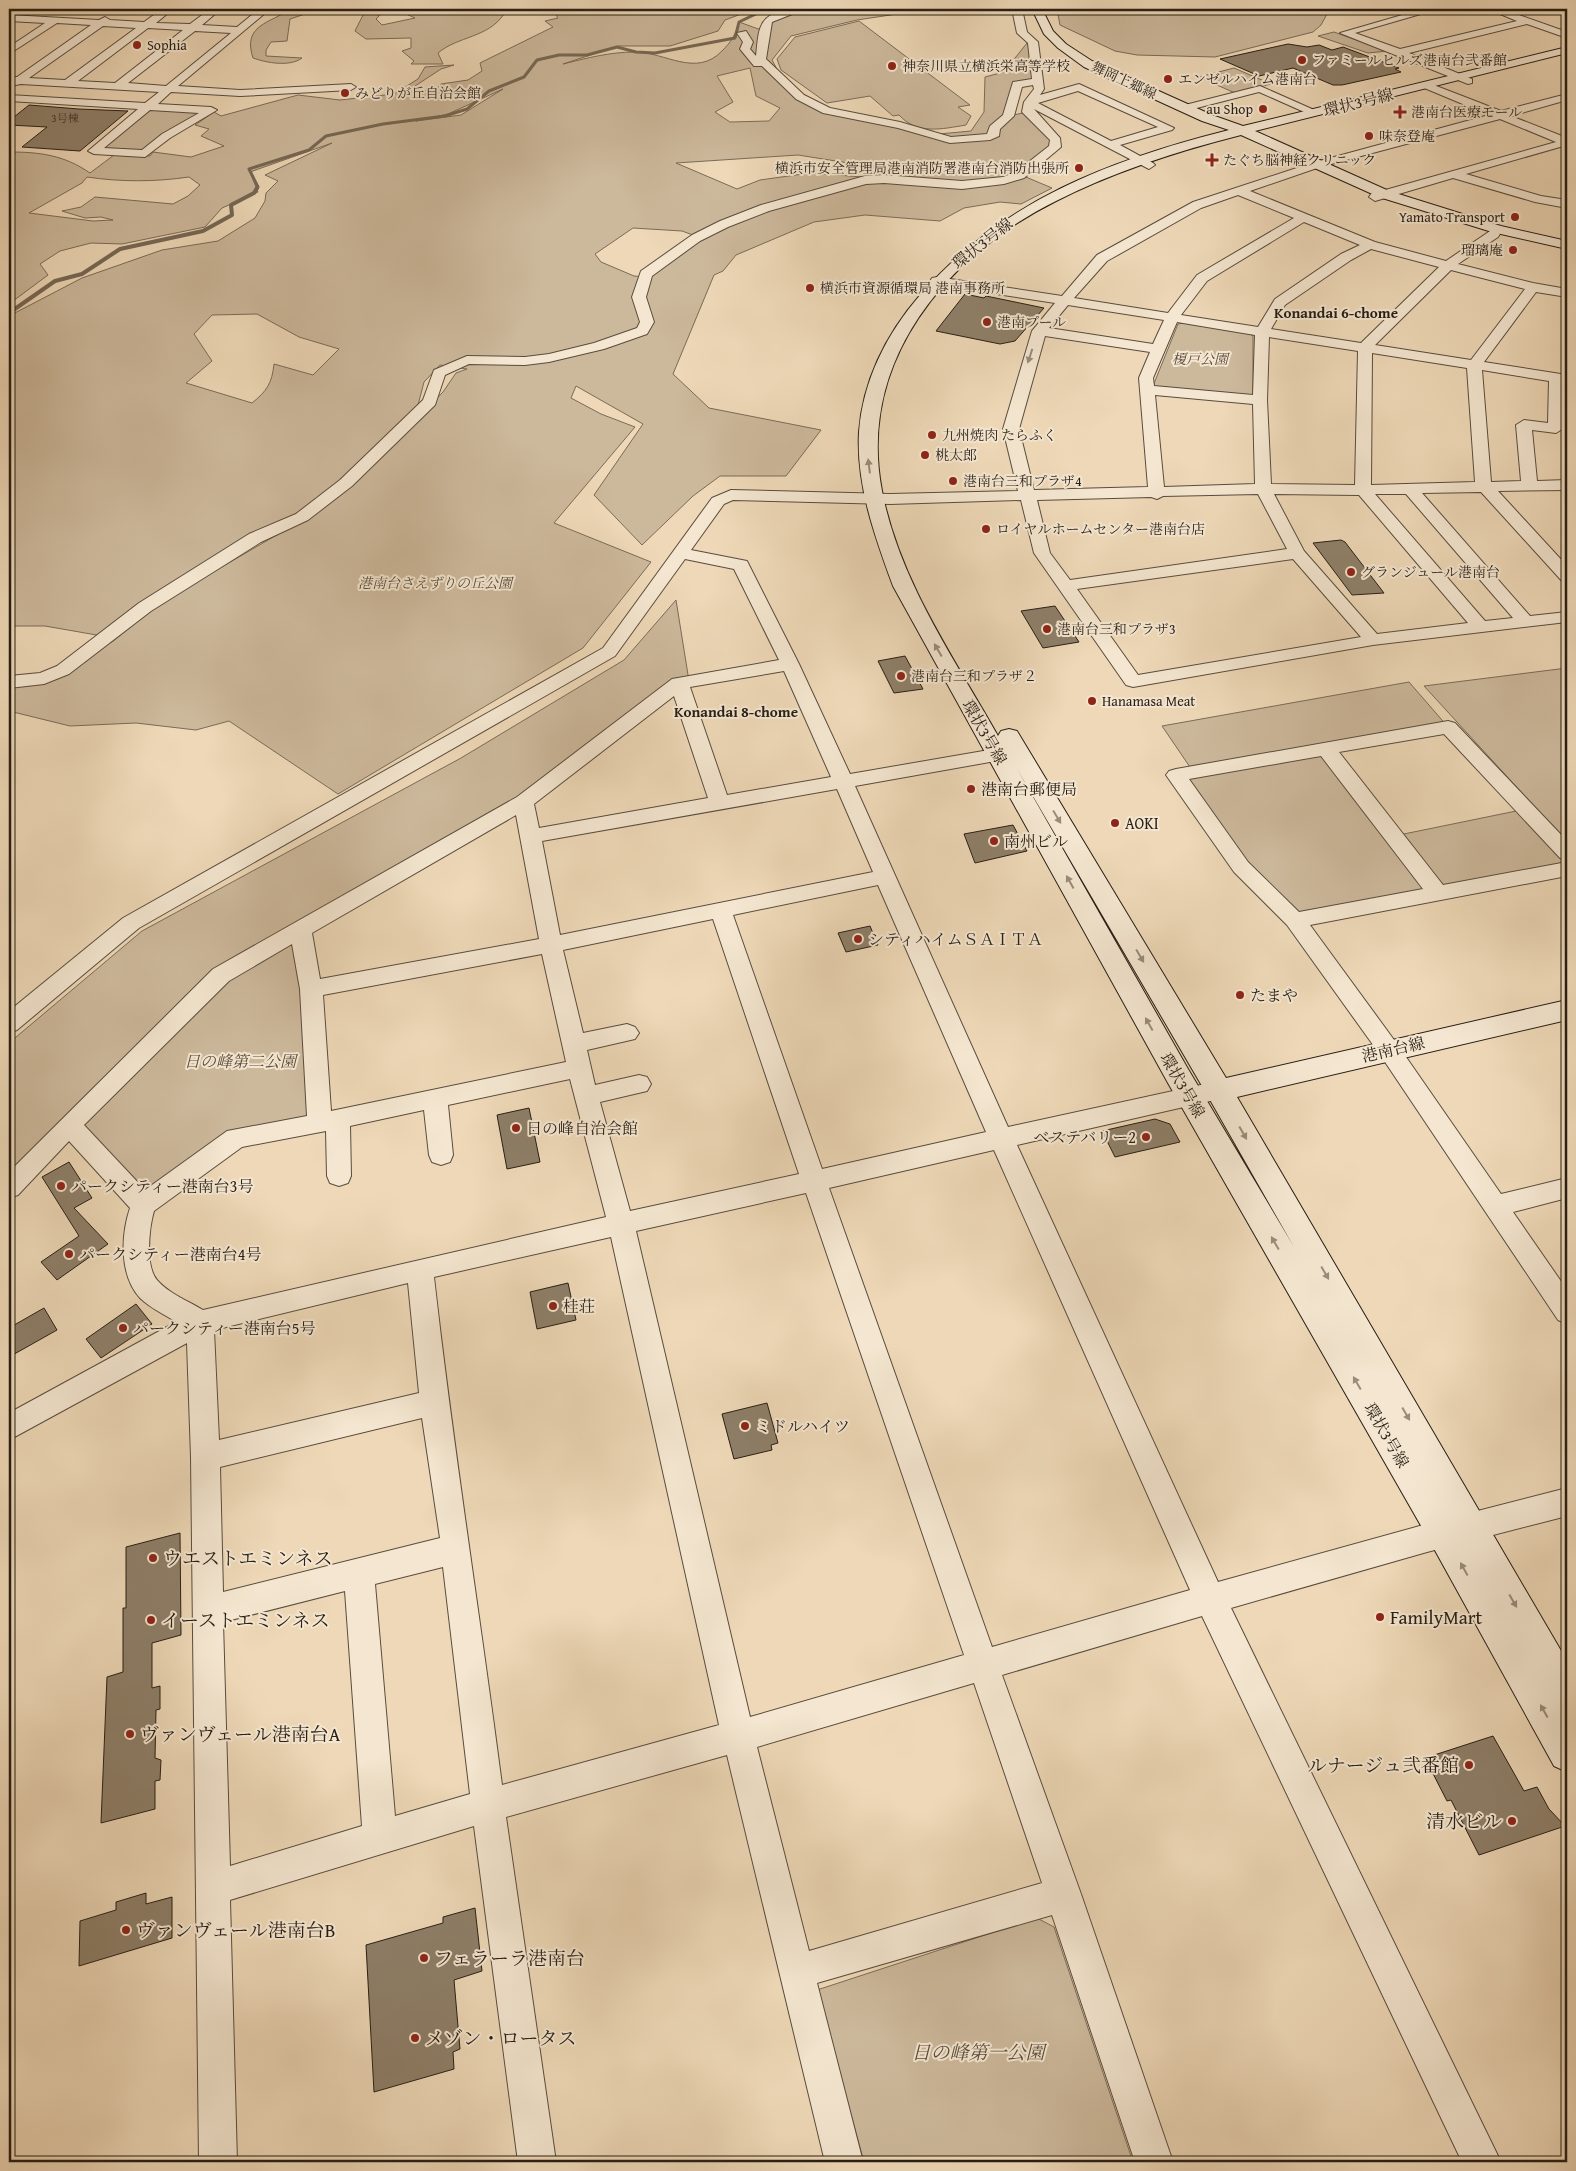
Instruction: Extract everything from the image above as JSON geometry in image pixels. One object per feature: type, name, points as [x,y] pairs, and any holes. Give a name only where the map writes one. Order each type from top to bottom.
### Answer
[{"type":"street","points":[[9,18],[25,9]]},
{"type":"street","points":[[9,51],[72,9]]},
{"type":"street","points":[[68,83],[168,9]]},
{"type":"street","points":[[118,86],[216,9]]},
{"type":"street","points":[[240,93],[166,136],[145,154],[94,151],[265,9]]},
{"type":"street","points":[[760,13],[772,9]]},
{"type":"street","points":[[800,9],[768,20],[765,24],[760,54],[761,60],[800,97],[827,111],[900,124],[950,140],[990,137],[995,134],[994,128],[1008,116],[1017,84],[1038,80]]},
{"type":"street","points":[[9,682],[44,678],[63,670],[143,609],[174,588],[255,538],[302,517],[346,484],[430,402],[439,373],[467,360],[525,361],[549,358],[599,346],[642,331],[647,322],[639,297],[646,274],[697,237],[765,208],[865,180],[884,179],[972,185],[1020,175],[1055,147],[1056,140],[1047,128],[1028,112],[1029,102],[1038,89],[1038,80],[1033,42],[1022,33],[1017,9]]},
{"type":"street","name":"舞岡上郷線","points":[[1037,9],[1048,32],[1062,46],[1088,64],[1312,167],[1379,195],[1494,234],[1567,251]]},
{"type":"street","points":[[1433,9],[1345,33],[1399,52],[1463,79]]},
{"type":"street","points":[[1493,9],[1567,35]]},
{"type":"street","points":[[9,88],[14,80],[114,14]]},
{"type":"street","points":[[9,18],[239,30]]},
{"type":"street","points":[[1399,52],[1529,21]]},
{"type":"street","points":[[742,33],[748,42],[745,49],[750,57],[754,62],[767,66]]},
{"type":"street","name":"環状3号線","points":[[1463,79],[1567,50]]},
{"type":"street","name":"環状3号線","points":[[1240,133],[1567,55]]},
{"type":"street","points":[[14,80],[240,93],[351,87]]},
{"type":"street","points":[[1029,102],[1079,87],[1168,128],[1112,144]]},
{"type":"street","points":[[1431,87],[1567,142]]},
{"type":"street","name":"環状3号線","points":[[1431,87],[1315,113],[1240,133],[1146,162],[1074,196],[1033,218],[943,282],[899,332],[877,381],[868,432],[882,499],[886,542],[902,586],[999,755],[1205,1094],[1457,1530],[1567,1696]]},
{"type":"street","points":[[1185,108],[1260,89],[1315,113]]},
{"type":"street","points":[[1567,97],[1312,167],[1197,205],[1102,258],[1039,331],[1012,429],[1042,553],[1133,681],[1373,640],[1567,617]]},
{"type":"street","points":[[9,98],[210,110]]},
{"type":"street","points":[[1029,102],[1146,162]]},
{"type":"street","points":[[1379,195],[1567,142]]},
{"type":"street","points":[[1453,174],[1539,199],[1567,204]]},
{"type":"street","points":[[1539,199],[1567,190]]},
{"type":"street","points":[[1240,191],[1370,245],[1533,287],[1567,293]]},
{"type":"street","name":"舞岡上郷線","points":[[1379,195],[1497,229],[1567,244]]},
{"type":"street","points":[[1156,494],[1146,378],[1172,317],[1202,278],[1303,218]]},
{"type":"street","points":[[1480,627],[1363,490],[1365,347],[1448,265],[1494,234]]},
{"type":"street","points":[[1370,245],[1346,257],[1280,302],[1262,332],[1260,400],[1263,489],[1297,553],[1373,640]]},
{"type":"street","points":[[943,282],[1562,379],[1556,428],[1524,425],[1529,485]]},
{"type":"street","name":"環状3号線","points":[[943,282],[904,356],[889,400],[882,499],[912,563],[970,667]]},
{"type":"street","points":[[1533,287],[1474,364],[1484,485],[1567,576]]},
{"type":"street","points":[[1039,331],[1158,349]]},
{"type":"street","points":[[1146,390],[1260,400]]},
{"type":"street","points":[[9,1024],[131,923],[609,652],[718,501],[730,495],[882,499],[1156,494],[1263,489],[1363,490],[1484,485],[1567,485]]},
{"type":"street","points":[[1410,488],[1525,621]]},
{"type":"street","points":[[682,553],[741,565],[790,664],[1001,1138],[1210,1599],[1482,2162]]},
{"type":"street","points":[[1066,586],[1297,553]]},
{"type":"street","points":[[9,1188],[68,1125],[222,975],[524,802],[679,683],[790,664]]},
{"type":"street","points":[[679,683],[720,803]]},
{"type":"street","name":"環状3号線","points":[[999,718],[1205,1094]]},
{"type":"street","points":[[1567,853],[1448,727],[1176,775],[1240,867],[1294,920],[1389,1050],[1567,1312]]},
{"type":"street","points":[[1326,749],[1438,893]]},
{"type":"street","points":[[530,836],[1018,751]]},
{"type":"street","points":[[524,802],[551,945],[577,1056],[621,1224],[738,1736],[844,2162]]},
{"type":"street","points":[[1294,920],[1567,869]]},
{"type":"street","points":[[311,989],[551,945],[886,876]]},
{"type":"street","points":[[721,910],[813,1180],[985,1664],[1154,2162]]},
{"type":"street","points":[[300,929],[311,989],[329,1121],[339,1176]]},
{"type":"street","name":"港南台線","points":[[1205,1094],[1567,1010]]},
{"type":"street","points":[[200,1322],[148,1288],[136,1258],[138,1218],[143,1205],[236,1138],[329,1121],[435,1098],[577,1056],[627,1033]]},
{"type":"street","points":[[587,1096],[639,1084]]},
{"type":"street","points":[[9,1428],[200,1322],[420,1269],[1205,1094]]},
{"type":"street","points":[[435,1098],[441,1155]]},
{"type":"street","points":[[68,1125],[143,1205]]},
{"type":"street","points":[[1494,1206],[1567,1188]]},
{"type":"street","points":[[420,1269],[434,1402],[456,1549],[488,1805],[537,2162]]},
{"type":"street","points":[[200,1322],[205,1457],[218,2162]]},
{"type":"street","points":[[205,1457],[434,1402]]},
{"type":"street","points":[[212,1888],[488,1805],[738,1736],[1210,1599],[1457,1530],[1567,1502]]},
{"type":"street","name":"環状3号線","points":[[1457,1530],[1567,1754]]},
{"type":"street","points":[[207,1611],[456,1549]]},
{"type":"street","points":[[358,1574],[380,1837]]},
{"type":"street","points":[[796,1972],[1064,1894]]},
{"type":"green space","points":[[291,9],[313,9],[290,19],[287,41],[271,42],[266,50],[266,56],[302,58],[285,63],[271,63],[253,58],[251,38],[255,32],[260,26]]},
{"type":"green space","name":"港南台さえずりの丘公園","points":[[428,9],[755,9],[725,20],[718,31],[670,46],[618,46],[563,64],[626,52],[646,53],[680,62],[702,63],[712,59],[728,45],[739,22],[764,31],[768,20],[800,9],[915,9],[917,11],[857,20],[791,36],[772,60],[779,73],[768,66],[800,100],[825,110],[902,125],[945,138],[939,134],[971,131],[984,112],[985,77],[1004,72],[1027,43],[1034,46],[1038,81],[1017,84],[1008,116],[1028,112],[1047,128],[1055,147],[1021,175],[1052,188],[1021,204],[1000,202],[964,208],[940,221],[865,215],[814,222],[736,255],[723,271],[714,275],[673,374],[709,408],[821,430],[786,476],[720,476],[693,496],[642,545],[594,495],[643,424],[576,386],[571,398],[601,414],[635,427],[554,523],[651,562],[583,648],[338,794],[229,721],[196,730],[136,723],[70,726],[9,711],[9,676],[12,676],[16,683],[44,678],[63,670],[94,647],[112,642],[160,603],[304,519],[337,493],[415,421],[443,392],[456,373],[467,369],[440,365],[424,382],[418,405],[339,489],[302,517],[255,538],[143,609],[108,637],[45,626],[9,626],[9,316],[82,278],[162,250],[218,241],[255,218],[265,201],[266,193],[278,181],[265,175],[332,143],[250,172],[258,192],[222,208],[205,227],[122,244],[91,243],[60,251],[40,264],[48,275],[9,304],[9,152],[31,153],[61,158],[90,173],[114,155],[150,156],[153,152],[191,157],[224,146],[201,136],[209,129],[195,125],[214,112],[221,116],[298,95],[340,100],[394,94],[418,79],[425,67],[454,65],[441,69],[412,88],[418,91],[440,90],[438,87],[441,84],[468,80],[482,71],[480,63],[553,27],[545,21],[558,18],[554,12],[504,14],[490,28],[454,43],[438,53],[443,64],[411,64],[414,61],[402,51],[411,48],[411,38],[366,39],[355,31],[364,13],[380,15],[376,19],[382,25],[415,18],[406,14]],"holes":[[[750,68],[756,96],[780,108],[769,121],[730,122],[715,112],[733,102],[717,76]],[[503,89],[461,115],[416,121],[448,114]],[[798,155],[905,172],[915,181],[810,173],[760,180],[737,189],[676,163]],[[87,177],[138,181],[189,177],[200,185],[188,196],[173,204],[95,197],[81,207],[62,211],[85,218],[101,217],[113,220],[93,221],[29,213],[82,183]],[[633,228],[682,231],[701,238],[648,277],[634,276],[601,262],[595,254]],[[257,314],[299,337],[339,349],[313,375],[274,364],[268,386],[252,403],[186,383],[212,361],[194,334],[212,315]]]},
{"type":"green space","points":[[1057,9],[1374,9],[1327,14],[1321,25],[1313,32],[1215,57],[1137,55],[1115,51],[1060,25]]},
{"type":"green space","points":[[859,21],[970,105],[958,107],[971,116],[966,125],[939,129],[914,126],[899,115],[893,116],[870,96],[827,103],[781,70],[777,59],[795,37]]},
{"type":"green space","points":[[1334,32],[1387,51],[1368,53],[1318,36]]},
{"type":"green space","points":[[1234,68],[1271,84],[1235,93],[1199,77]]},
{"type":"green space","points":[[152,109],[202,111],[143,152],[102,148]]},
{"type":"green space","name":"榎戸公園","points":[[1183,323],[1248,333],[1253,336],[1253,394],[1248,396],[1153,386],[1178,324]]},
{"type":"green space","name":"日の峰第二公園","points":[[676,600],[689,681],[524,802],[300,929],[320,1123],[236,1138],[143,1205],[68,1125],[9,1188],[9,1043],[142,931],[461,758],[624,660]]},
{"type":"green space","points":[[1567,668],[1567,842],[1424,686]]},
{"type":"green space","points":[[1409,682],[1448,727],[1327,749],[1394,836],[1526,809],[1567,853],[1567,869],[1295,920],[1176,775],[1194,773],[1162,726]]},
{"type":"green space","name":"日の峰第一公園","points":[[1037,1918],[1054,1927],[1133,2162],[864,2162],[817,1990]]},
{"type":"building","points":[[1288,44],[1307,47],[1319,45],[1332,50],[1343,47],[1399,68],[1395,69],[1401,72],[1342,85],[1333,85],[1293,68],[1259,76],[1220,59]]},
{"type":"building","points":[[29,105],[128,111],[80,151],[22,147],[47,127],[9,125],[9,121]]},
{"type":"building","name":"港南プール","points":[[965,294],[984,298],[986,296],[1044,308],[1015,341],[1000,344],[936,331]]},
{"type":"building","name":"グランジュール港南台","points":[[1341,540],[1345,542],[1384,593],[1352,595],[1313,543]]},
{"type":"building","name":"港南台三和プラザ3","points":[[1055,606],[1079,642],[1043,648],[1021,611]]},
{"type":"building","name":"港南台三和プラザ２","points":[[905,656],[923,689],[894,693],[878,661]]},
{"type":"building","name":"南州ビル","points":[[1013,825],[1027,851],[975,863],[964,834]]},
{"type":"building","name":"シティハイムＳＡＩＴＡ","points":[[870,926],[878,945],[846,952],[838,933]]},
{"type":"building","name":"日の峰自治会館","points":[[529,1108],[540,1162],[507,1169],[497,1115]]},
{"type":"building","name":"べステバリー2","points":[[1155,1119],[1170,1124],[1180,1142],[1115,1157],[1102,1131]]},
{"type":"building","points":[[69,1162],[92,1198],[74,1208],[108,1244],[57,1280],[41,1262],[79,1236],[42,1177]]},
{"type":"building","name":"桂荘","points":[[568,1283],[576,1320],[537,1329],[530,1292]]},
{"type":"building","name":"パークシティー港南台5号","points":[[136,1304],[152,1324],[101,1358],[86,1339]]},
{"type":"building","points":[[44,1308],[57,1330],[9,1357],[9,1328]]},
{"type":"building","name":"ミドルハイツ","points":[[767,1403],[778,1443],[771,1445],[772,1450],[734,1459],[722,1414]]},
{"type":"building","points":[[180,1533],[181,1635],[152,1643],[152,1688],[160,1686],[160,1709],[156,1710],[155,1758],[161,1760],[160,1780],[155,1781],[155,1809],[101,1823],[107,1677],[123,1672],[123,1608],[126,1608],[126,1547]]},
{"type":"building","points":[[1493,1736],[1524,1791],[1537,1787],[1549,1809],[1565,1826],[1479,1855],[1451,1800],[1447,1801],[1425,1758]]},
{"type":"building","name":"ヴァンヴェール港南台B","points":[[146,1893],[146,1904],[172,1897],[172,1938],[79,1966],[80,1921],[116,1910],[116,1902]]},
{"type":"building","points":[[475,1908],[482,1971],[454,1980],[460,2049],[453,2052],[454,2069],[374,2092],[366,1945],[443,1923],[443,1917]]},
{"type":"waterway","points":[[256,190],[258,187],[249,169],[309,150],[326,136],[383,124],[445,116],[467,109],[489,91],[524,77],[537,60],[559,55],[587,55],[617,47],[636,52],[655,53],[735,38],[739,22],[766,9]]},
{"type":"waterway","points":[[9,313],[55,281],[82,274],[120,249],[203,231],[232,215],[231,205],[254,193],[257,188]]},
{"type":"place","name":"Sophia","points":[[137,45]]},
{"type":"place","name":"ファミールヒルズ港南台弐番館","points":[[1302,60]]},
{"type":"place","name":"神奈川県立横浜栄高等学校","points":[[892,66]]},
{"type":"place","name":"エンゼルハイム港南台","points":[[1168,79]]},
{"type":"place","name":"みどりが丘自治会館","points":[[345,93]]},
{"type":"place","name":"au Shop","points":[[1263,109]]},
{"type":"place","name":"港南台医療モール","points":[[1400,112]]},
{"type":"place","name":"味奈登庵","points":[[1369,136]]},
{"type":"place","name":"たぐち脳神経クリニック","points":[[1212,160]]},
{"type":"place","name":"横浜市安全管理局港南消防署港南台消防出張所","points":[[1079,168]]},
{"type":"place","name":"Yamato Transport","points":[[1515,217]]},
{"type":"place","name":"瑠璃庵","points":[[1513,250]]},
{"type":"place","name":"横浜市資源循環局 港南事務所","points":[[810,288]]},
{"type":"place","name":"港南プール","points":[[987,322]]},
{"type":"place","name":"九州焼肉 たらふく","points":[[932,435]]},
{"type":"place","name":"桃太郎","points":[[925,455]]},
{"type":"place","name":"港南台三和プラザ4","points":[[953,481]]},
{"type":"place","name":"ロイヤルホームセンター港南台店","points":[[986,529]]},
{"type":"place","name":"グランジュール港南台","points":[[1351,572]]},
{"type":"place","name":"港南台三和プラザ3","points":[[1047,629]]},
{"type":"place","name":"港南台三和プラザ２","points":[[901,676]]},
{"type":"place","name":"Hanamasa Meat","points":[[1092,701]]},
{"type":"place","name":"港南台郵便局","points":[[971,789]]},
{"type":"place","name":"AOKI","points":[[1115,823]]},
{"type":"place","name":"南州ビル","points":[[994,841]]},
{"type":"place","name":"シティハイムＳＡＩＴＡ","points":[[858,939]]},
{"type":"place","name":"たまや","points":[[1240,995]]},
{"type":"place","name":"日の峰自治会館","points":[[516,1128]]},
{"type":"place","name":"べステバリー2","points":[[1146,1137]]},
{"type":"place","name":"パークシティー港南台3号","points":[[61,1186]]},
{"type":"place","name":"パークシティー港南台4号","points":[[69,1254]]},
{"type":"place","name":"桂荘","points":[[553,1306]]},
{"type":"place","name":"パークシティー港南台5号","points":[[123,1328]]},
{"type":"place","name":"ミドルハイツ","points":[[745,1426]]},
{"type":"place","name":"ウエストエミンネス","points":[[153,1558]]},
{"type":"place","name":"FamilyMart","points":[[1380,1617]]},
{"type":"place","name":"イーストエミンネス","points":[[151,1620]]},
{"type":"place","name":"ヴァンヴェール港南台A","points":[[130,1734]]},
{"type":"place","name":"ルナージュ弐番館","points":[[1469,1765]]},
{"type":"place","name":"清水ビル","points":[[1512,1821]]},
{"type":"place","name":"ヴァンヴェール港南台B","points":[[126,1930]]},
{"type":"place","name":"フェラーラ港南台","points":[[424,1958]]},
{"type":"place","name":"メゾン・ロータス","points":[[415,2038]]},
{"type":"district","name":"Konandai 6-chome","points":[[1336,312]]},
{"type":"district","name":"Konandai 8-chome","points":[[736,711]]}]
